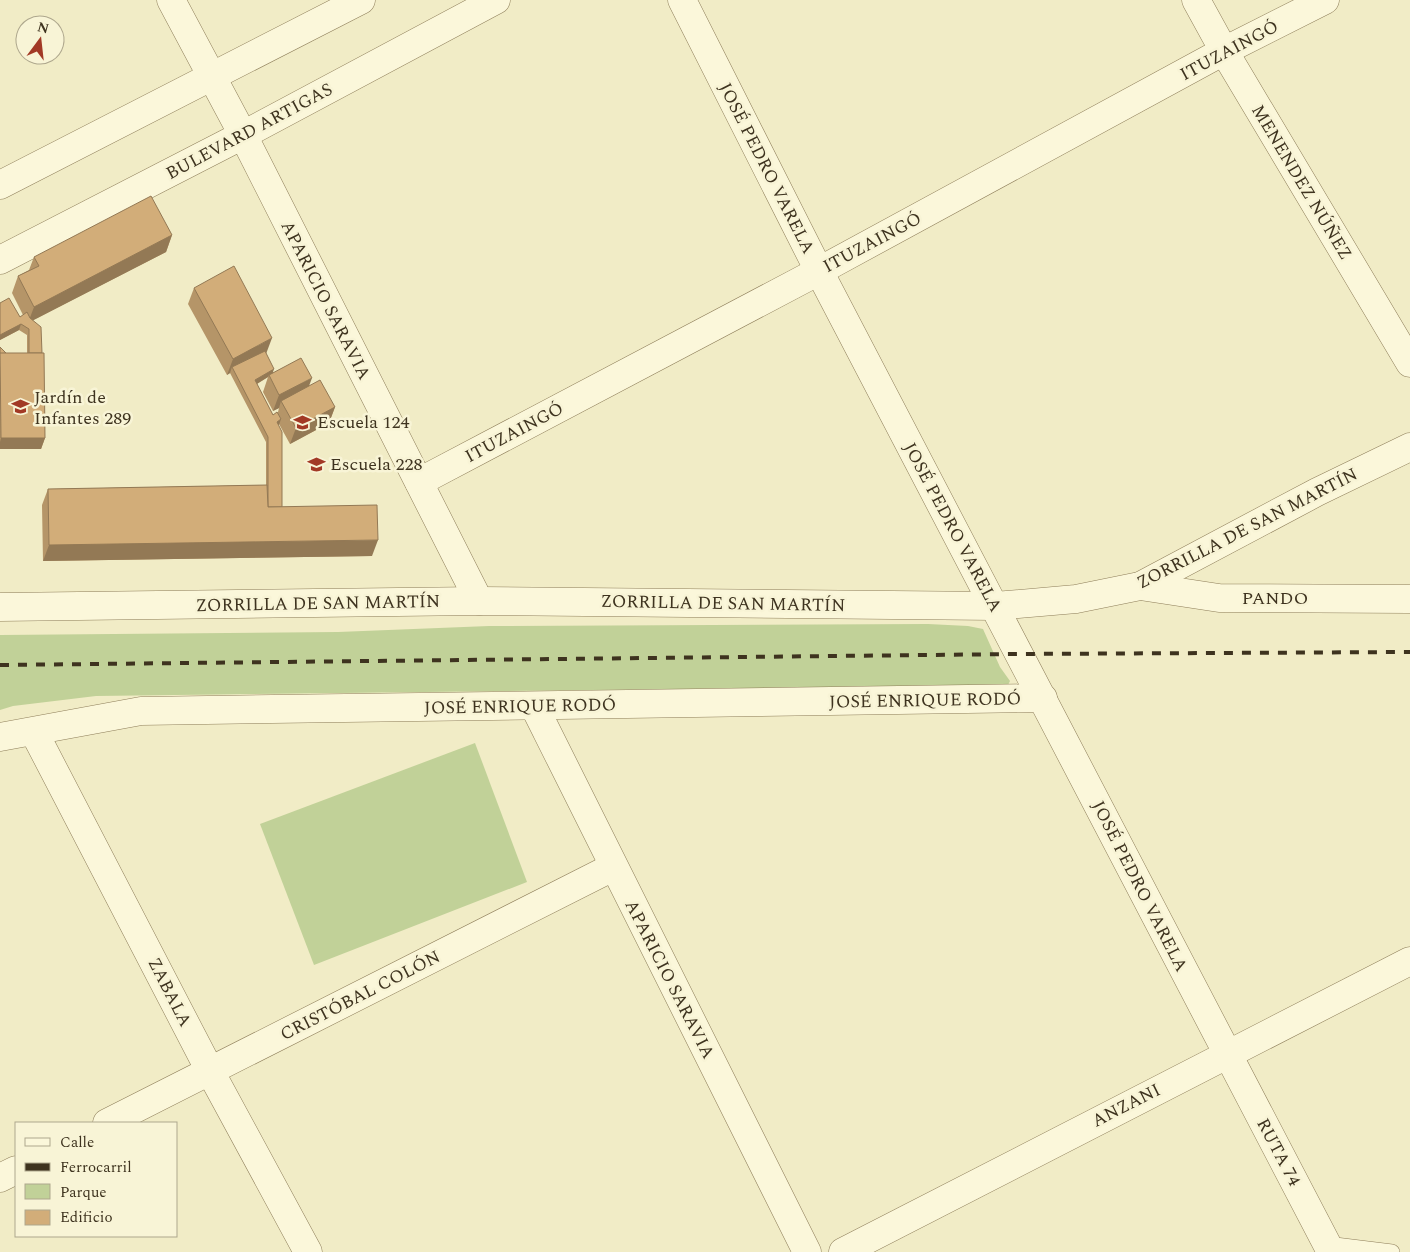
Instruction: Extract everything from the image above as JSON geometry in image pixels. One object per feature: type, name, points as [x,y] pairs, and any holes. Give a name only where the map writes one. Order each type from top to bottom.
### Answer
[{"type":"street","name":"APARICIO SARAVIA","points":[[171,0],[212,76],[479,601]]},
{"type":"street","points":[[0,185],[360,0]]},
{"type":"street","name":"BULEVARD ARTIGAS","points":[[0,260],[242,135],[496,0]]},
{"type":"street","name":"JOSÉ PEDRO VARELA","points":[[682,0],[819,271],[1043,698],[1226,1053]]},
{"type":"street","name":"MENENDEZ NÚÑEZ","points":[[1196,0],[1224,51],[1410,363]]},
{"type":"street","name":"ITUZAINGÓ","points":[[418,482],[819,271],[1224,51],[1325,0]]},
{"type":"street","name":"ZORRILLA DE SAN MARTÍN","points":[[0,608],[479,601],[995,606],[1076,599],[1140,586],[1316,492],[1410,447]]},
{"type":"street","name":"PANDO","points":[[1140,586],[1219,598],[1410,599]]},
{"type":"street","name":"JOSÉ ENRIQUE RODÓ","points":[[1,737],[141,711],[1043,698]]},
{"type":"street","name":"APARICIO SARAVIA","points":[[534,706],[807,1252]]},
{"type":"street","name":"ZABALA","points":[[34,732],[210,1071],[308,1252]]},
{"type":"street","name":"CRISTÓBAL COLÓN","points":[[109,1122],[613,867]]},
{"type":"street","name":"ANZANI","points":[[843,1252],[1226,1053],[1410,961]]},
{"type":"street","name":"RUTA 74","points":[[1226,1053],[1329,1248]]},
{"type":"street","points":[[0,1178],[15,1170]]},
{"type":"lane","points":[[1329,1248],[1392,1252]]},
{"type":"green space","points":[[928,624],[968,626],[983,629],[1000,667],[1010,681],[1008,685],[96,696],[13,706],[0,710],[0,635],[338,632],[489,626]]},
{"type":"green space","points":[[475,743],[527,882],[314,965],[260,824]]},
{"type":"building","points":[[151,196],[172,235],[34,307],[18,276],[39,266],[34,257]]},
{"type":"building","points":[[234,266],[272,338],[233,359],[194,288]]},
{"type":"building","points":[[9,298],[20,317],[27,312],[30,318],[41,327],[42,353],[29,353],[29,329],[21,324],[0,335],[0,303]]},
{"type":"building","points":[[0,347],[6,353],[0,354]]},
{"type":"building","points":[[265,351],[274,369],[255,380],[273,415],[277,412],[281,419],[277,422],[282,432],[282,507],[268,507],[268,437],[232,367]]},
{"type":"building","points":[[0,353],[44,353],[45,438],[1,438]]},
{"type":"building","points":[[301,358],[312,378],[279,395],[269,375]]},
{"type":"building","points":[[320,380],[335,407],[296,428],[281,401]]},
{"type":"building","points":[[267,485],[268,507],[377,505],[378,540],[49,545],[48,489]]},
{"type":"railway","points":[[0,665],[1019,654],[1410,652]]},
{"type":"place","name":"Jardín de Infantes 289","points":[[20,407]]},
{"type":"place","name":"Escuela 124","points":[[303,422]]},
{"type":"place","name":"Escuela 228","points":[[316,464]]}]
